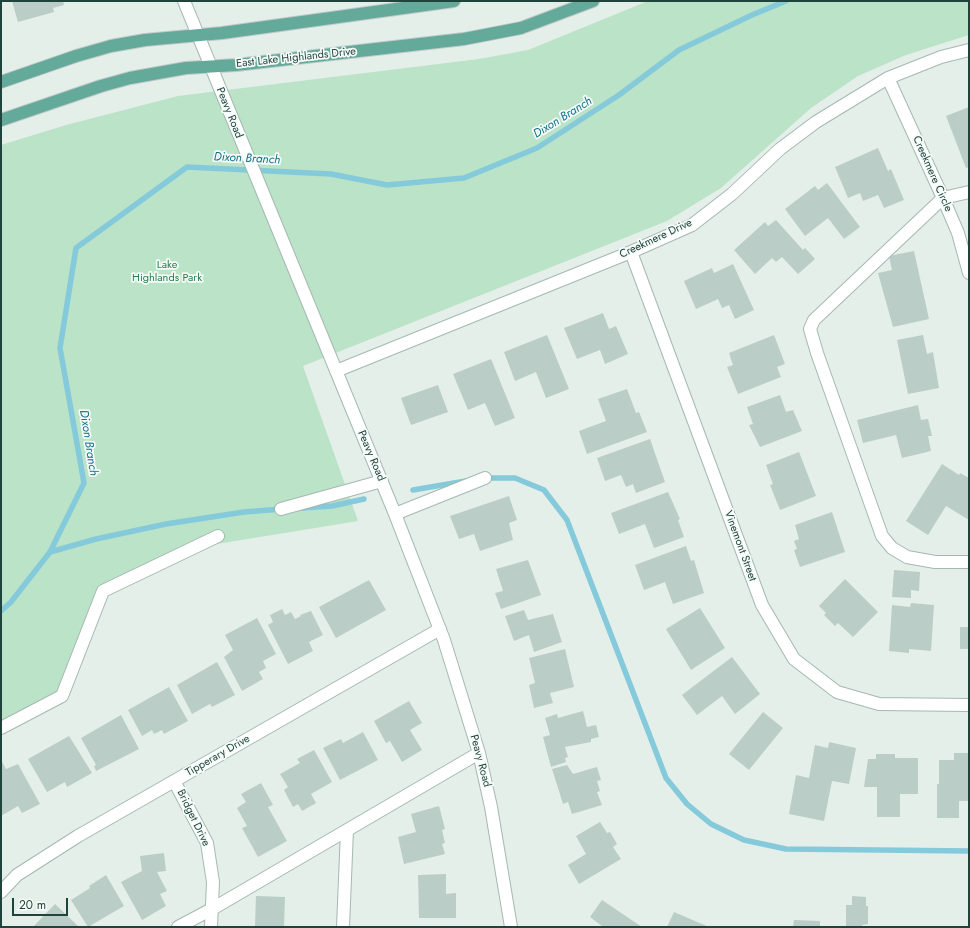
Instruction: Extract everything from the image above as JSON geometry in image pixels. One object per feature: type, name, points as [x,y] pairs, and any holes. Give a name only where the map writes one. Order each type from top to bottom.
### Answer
[{"type":"main road","points":[[1,82],[76,56],[111,46],[145,40],[199,35],[454,1]]},
{"type":"main road","name":"East Lake Highlands Drive","points":[[1,120],[101,86],[130,78],[186,68],[236,65],[464,39],[521,28],[593,1]]},
{"type":"street","name":"Peavy Road","points":[[184,1],[199,35],[226,106],[382,481],[440,629],[479,753],[491,807],[511,927]]},
{"type":"street","name":"Creekmere Drive","points":[[336,371],[631,252],[692,225],[732,194],[780,149],[816,122],[888,78],[940,57],[969,50]]},
{"type":"street","name":"Creekmere Circle","points":[[888,78],[958,233],[969,272]]},
{"type":"street","points":[[969,192],[943,198],[814,320],[810,329],[817,353],[882,536],[892,548],[907,557],[935,562],[969,562]]},
{"type":"street","name":"Vinemont Street","points":[[631,252],[762,605],[794,659],[837,692],[879,704],[969,705]]},
{"type":"street","points":[[395,514],[485,478]]},
{"type":"street","points":[[281,509],[382,481]]},
{"type":"street","points":[[1,728],[62,696],[103,591],[218,536]]},
{"type":"street","name":"Tipperary Drive","points":[[1,892],[17,876],[78,836],[440,629]]},
{"type":"street","points":[[178,927],[212,909],[479,753]]},
{"type":"street","name":"Bridget Drive","points":[[174,781],[208,843],[213,882],[211,927]]},
{"type":"street","points":[[343,927],[347,830]]},
{"type":"green space","name":"Lake Highlands Park","points":[[648,1],[969,1],[969,35],[906,55],[858,76],[811,108],[721,188],[667,221],[303,366],[358,521],[217,544],[108,592],[68,696],[1,729],[1,145],[66,125],[178,96],[479,59],[528,50]]},
{"type":"building","points":[[12,1],[63,1],[64,5],[53,8],[54,12],[18,22]]},
{"type":"building","points":[[969,107],[969,167],[966,168],[946,116]]},
{"type":"building","points":[[878,148],[888,171],[891,169],[904,200],[884,208],[878,195],[863,201],[860,193],[848,198],[835,167]]},
{"type":"building","points":[[827,183],[860,227],[844,239],[828,218],[805,236],[785,209],[815,186],[818,190]]},
{"type":"building","points":[[776,220],[803,250],[805,248],[815,259],[798,274],[782,257],[776,262],[772,258],[755,274],[734,250],[765,222],[768,226]]},
{"type":"building","points":[[914,251],[929,319],[893,327],[878,273],[892,270],[889,256]]},
{"type":"building","points":[[733,264],[754,310],[735,319],[729,305],[722,308],[718,299],[696,309],[684,281],[712,268],[714,273]]},
{"type":"building","points":[[603,313],[609,329],[616,326],[628,354],[605,364],[600,350],[577,359],[564,328]]},
{"type":"building","points":[[547,335],[569,389],[546,398],[536,372],[515,381],[504,352]]},
{"type":"building","points":[[774,335],[785,364],[777,367],[781,377],[738,394],[727,367],[733,365],[729,353]]},
{"type":"building","points":[[923,335],[927,354],[933,352],[939,388],[908,394],[897,340]]},
{"type":"building","points":[[491,359],[515,418],[495,426],[485,403],[468,410],[453,374]]},
{"type":"building","points":[[438,385],[448,412],[411,425],[401,398]]},
{"type":"building","points":[[627,389],[636,413],[639,412],[647,432],[587,454],[579,431],[606,421],[598,399]]},
{"type":"building","points":[[780,395],[786,412],[793,410],[802,431],[760,447],[749,425],[753,424],[747,407]]},
{"type":"building","points":[[918,405],[921,420],[928,419],[932,436],[928,436],[931,451],[902,458],[896,435],[863,443],[857,420]]},
{"type":"building","points":[[650,439],[665,482],[636,493],[633,484],[626,487],[621,475],[605,481],[597,458]]},
{"type":"building","points":[[799,452],[816,496],[780,510],[770,485],[773,484],[766,465]]},
{"type":"building","points":[[942,464],[959,475],[960,473],[969,478],[969,520],[946,506],[928,535],[906,521]]},
{"type":"building","points":[[668,492],[680,519],[678,520],[684,537],[654,548],[645,524],[619,534],[611,513]]},
{"type":"building","points":[[509,496],[517,520],[509,523],[513,540],[480,551],[474,534],[459,539],[450,516]]},
{"type":"building","points":[[832,512],[845,552],[800,567],[794,550],[797,549],[794,541],[799,539],[795,525]]},
{"type":"building","points":[[686,546],[691,561],[694,560],[704,593],[673,604],[665,582],[644,590],[635,565]]},
{"type":"building","points":[[528,560],[541,595],[501,609],[495,593],[503,591],[496,569]]},
{"type":"building","points":[[894,570],[920,572],[919,591],[911,590],[911,598],[892,597]]},
{"type":"building","points":[[845,579],[878,612],[853,637],[838,623],[835,626],[824,615],[826,613],[819,606]]},
{"type":"building","points":[[369,580],[386,610],[336,638],[319,607]]},
{"type":"building","points":[[911,603],[934,605],[931,651],[909,649],[909,653],[889,651],[892,605],[910,607]]},
{"type":"building","points":[[700,608],[725,648],[691,670],[666,629]]},
{"type":"building","points":[[282,609],[285,615],[291,612],[295,619],[301,616],[300,615],[311,611],[323,635],[309,642],[313,651],[288,664],[268,625],[273,622],[270,615]]},
{"type":"building","points":[[524,610],[528,620],[553,614],[562,642],[534,652],[529,635],[514,641],[505,616]]},
{"type":"building","points":[[257,618],[276,654],[263,661],[266,668],[259,672],[263,679],[242,691],[224,657],[233,650],[225,635]]},
{"type":"building","points":[[960,627],[969,627],[969,649],[960,649]]},
{"type":"building","points":[[565,649],[574,687],[550,693],[553,703],[534,708],[529,685],[535,683],[529,658]]},
{"type":"building","points":[[732,657],[760,694],[735,714],[722,696],[697,715],[682,695]]},
{"type":"building","points":[[217,662],[235,695],[212,707],[210,704],[192,714],[177,685]]},
{"type":"building","points":[[169,687],[188,721],[164,734],[162,730],[154,734],[152,730],[142,736],[128,710]]},
{"type":"building","points":[[409,701],[422,723],[410,730],[422,750],[402,762],[390,741],[386,743],[374,721]]},
{"type":"building","points":[[583,711],[587,727],[596,725],[599,737],[591,739],[591,742],[565,747],[568,757],[565,758],[566,762],[551,767],[543,737],[550,735],[545,718],[557,714],[558,718]]},
{"type":"building","points":[[763,712],[783,728],[749,770],[729,754]]},
{"type":"building","points":[[121,715],[139,749],[96,771],[94,766],[96,765],[81,738]]},
{"type":"building","points":[[363,732],[378,760],[340,780],[323,748],[341,739],[343,743]]},
{"type":"building","points":[[69,736],[92,773],[67,787],[65,782],[47,792],[28,759]]},
{"type":"building","points":[[829,742],[856,748],[849,784],[832,781],[824,821],[789,814],[796,775],[809,778],[815,745],[828,748]]},
{"type":"building","points":[[314,750],[332,782],[311,794],[316,803],[302,811],[298,804],[293,807],[284,790],[288,787],[280,774],[300,763],[297,759]]},
{"type":"building","points":[[954,753],[969,753],[969,801],[959,801],[959,818],[937,818],[939,760],[954,760]]},
{"type":"building","points":[[876,754],[895,754],[895,758],[918,758],[918,794],[900,794],[900,817],[877,817],[877,787],[864,787],[868,759],[876,759]]},
{"type":"building","points":[[1,760],[6,769],[18,764],[40,804],[22,813],[18,806],[1,816]]},
{"type":"building","points":[[567,765],[573,774],[597,767],[601,780],[597,781],[600,791],[597,792],[602,805],[572,814],[568,802],[563,804],[552,769]]},
{"type":"building","points":[[261,783],[273,805],[268,807],[287,841],[258,857],[242,828],[247,826],[237,808],[246,802],[241,794]]},
{"type":"building","points":[[439,806],[445,829],[442,830],[445,843],[442,844],[445,854],[404,864],[398,837],[416,832],[411,814]]},
{"type":"building","points":[[600,822],[607,833],[610,832],[617,844],[613,847],[621,859],[579,884],[568,865],[586,854],[576,836]]},
{"type":"building","points":[[164,853],[166,871],[157,872],[167,891],[160,894],[166,906],[142,920],[121,882],[142,871],[140,856]]},
{"type":"building","points":[[446,874],[446,894],[456,893],[456,918],[419,918],[418,875]]},
{"type":"building","points":[[106,875],[124,906],[88,927],[71,900],[90,888],[89,886]]},
{"type":"building","points":[[256,896],[285,897],[284,927],[255,927]]},
{"type":"building","points":[[852,896],[866,897],[866,906],[868,906],[868,924],[862,925],[862,927],[846,927],[846,905],[852,905]]},
{"type":"building","points":[[602,900],[642,927],[601,927],[602,926],[590,917]]},
{"type":"building","points":[[55,904],[79,927],[33,927]]},
{"type":"building","points":[[674,912],[709,927],[667,927]]},
{"type":"building","points":[[794,920],[820,921],[820,927],[793,927]]},
{"type":"waterway","name":"Dixon Branch","points":[[1,611],[11,602],[50,552],[84,483],[60,348],[76,248],[187,167],[331,174],[387,185],[464,178],[537,148],[619,95],[679,50],[752,15],[786,1]]},
{"type":"waterway","points":[[484,478],[515,478],[544,490],[567,520],[666,778],[687,804],[711,824],[744,840],[786,849],[969,851]]},
{"type":"waterway","points":[[413,490],[466,481]]},
{"type":"waterway","points":[[303,508],[332,506],[364,499]]},
{"type":"waterway","points":[[50,552],[96,539],[166,524],[244,512],[282,509]]}]
